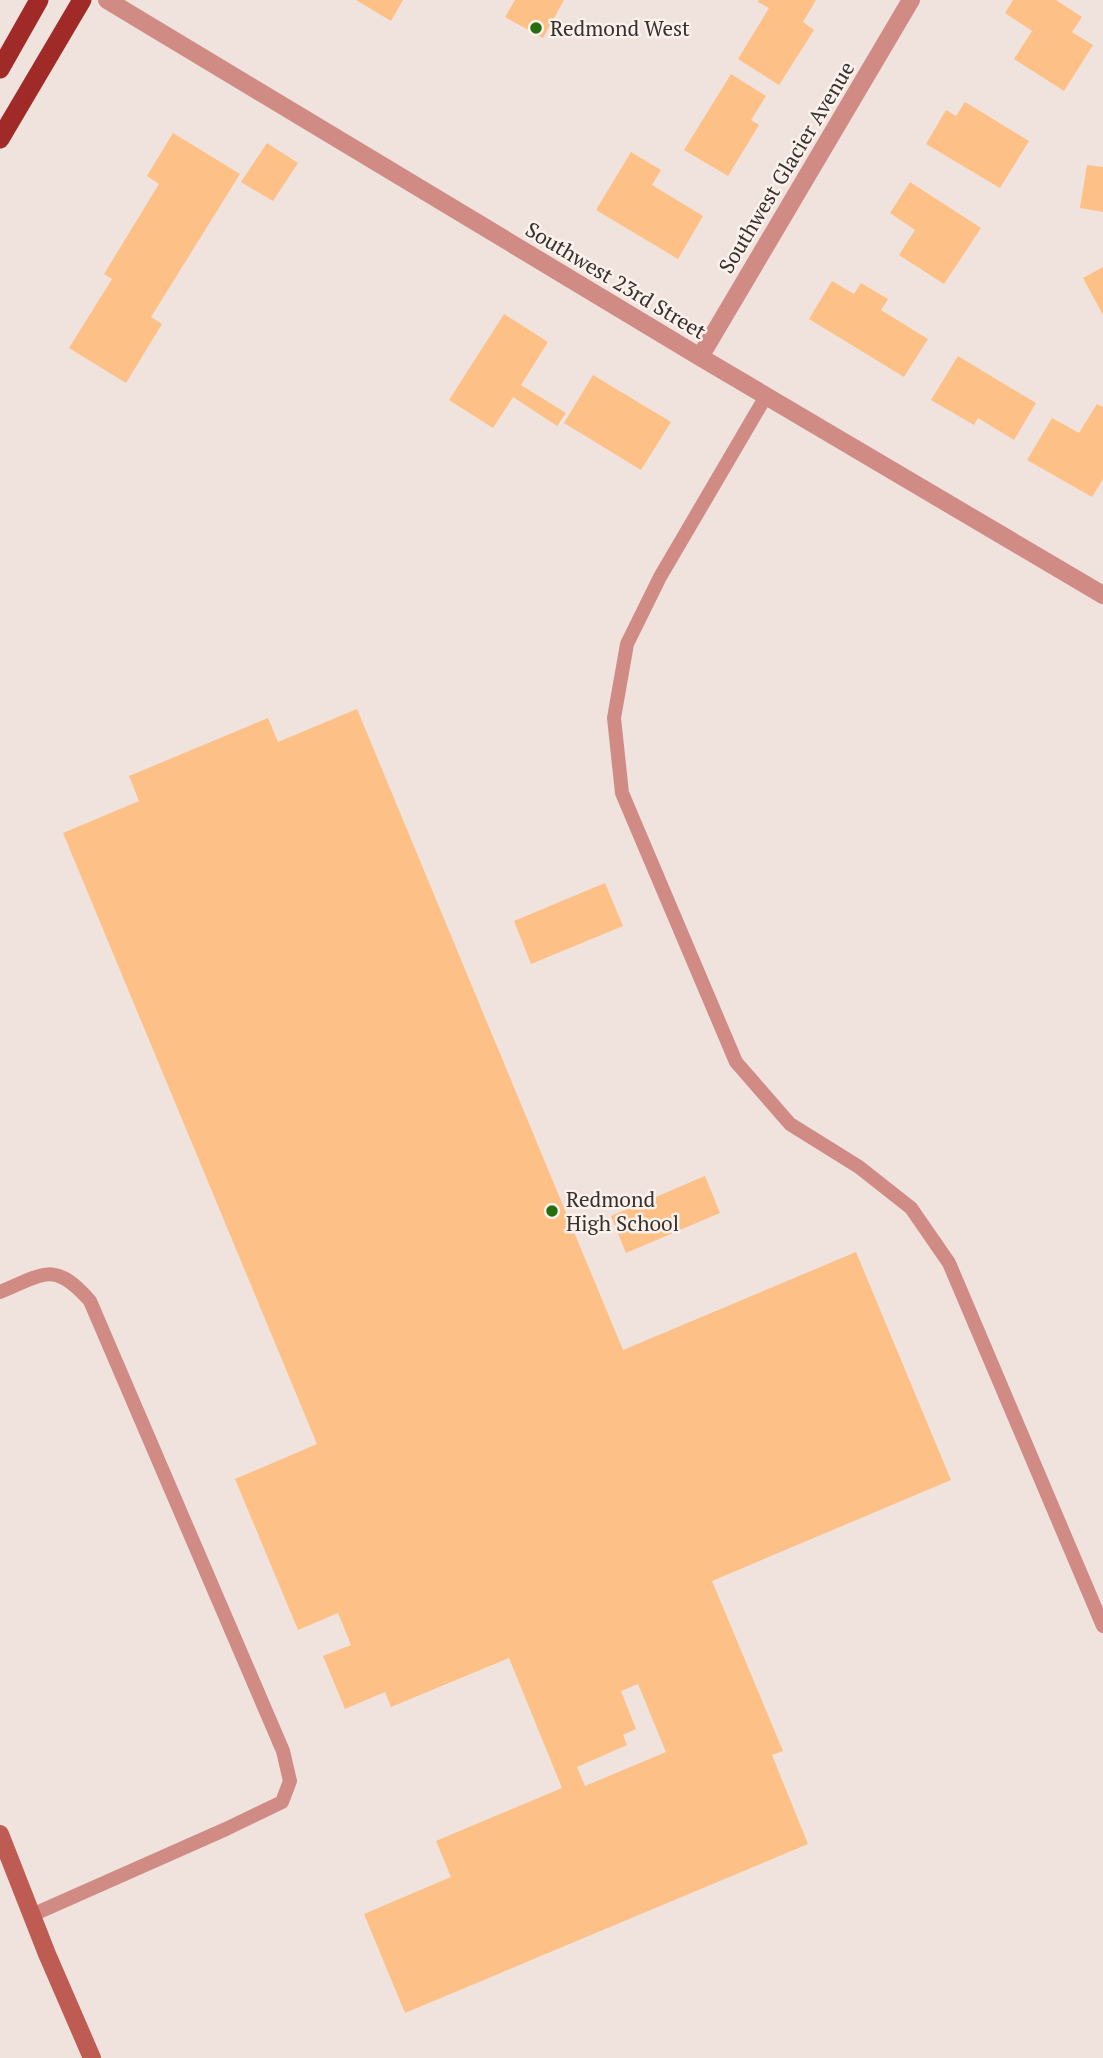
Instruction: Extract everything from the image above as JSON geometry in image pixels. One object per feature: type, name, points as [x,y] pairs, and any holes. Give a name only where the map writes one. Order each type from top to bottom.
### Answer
[{"type":"highway","points":[[0,69],[39,0]]},
{"type":"highway","points":[[0,139],[82,0]]},
{"type":"main road","points":[[0,1834],[92,2058]]},
{"type":"street","name":"Southwest 23rd Street","points":[[107,0],[700,357],[1103,595]]},
{"type":"street","name":"Southwest Glacier Avenue","points":[[700,357],[911,0]]},
{"type":"lane","points":[[766,396],[660,577],[627,644],[614,718],[622,793],[736,1062],[790,1124],[859,1167],[911,1208],[949,1263],[1103,1626]]},
{"type":"lane","points":[[0,1293],[44,1275],[62,1275],[76,1285],[90,1301],[283,1751],[290,1781],[282,1802],[32,1915]]},
{"type":"building","points":[[356,0],[403,0],[391,21]]},
{"type":"building","name":"Redmond West","points":[[515,0],[564,0],[543,38],[505,17]]},
{"type":"building","points":[[816,0],[803,22],[814,30],[779,85],[738,59],[769,8],[758,2]]},
{"type":"building","points":[[1013,0],[1056,0],[1082,17],[1072,32],[1093,45],[1064,91],[1014,59],[1032,31],[1005,13]]},
{"type":"building","points":[[731,74],[766,96],[751,120],[759,125],[728,176],[684,150]]},
{"type":"building","points":[[965,102],[1029,141],[1000,188],[926,144],[946,110],[956,116]]},
{"type":"building","points":[[173,133],[240,174],[151,317],[162,324],[126,383],[69,348],[112,279],[104,274],[159,184],[147,176]]},
{"type":"building","points":[[267,143],[298,163],[273,201],[241,182]]},
{"type":"building","points":[[631,152],[661,170],[652,185],[703,216],[678,259],[596,210]]},
{"type":"building","points":[[1087,165],[1103,167],[1103,212],[1080,208]]},
{"type":"building","points":[[910,182],[981,228],[944,284],[899,255],[915,230],[890,213]]},
{"type":"building","points":[[1103,267],[1103,315],[1083,278]]},
{"type":"building","points":[[832,281],[854,294],[861,283],[888,299],[881,310],[928,339],[904,377],[809,319]]},
{"type":"building","points":[[504,314],[548,342],[521,385],[566,413],[557,426],[513,397],[493,428],[449,400]]},
{"type":"building","points":[[958,356],[1036,403],[1014,440],[978,418],[974,425],[931,400]]},
{"type":"building","points":[[593,375],[671,422],[641,470],[564,423]]},
{"type":"building","points":[[1097,404],[1103,407],[1103,479],[1092,497],[1027,460],[1052,418],[1079,433]]},
{"type":"building","points":[[357,709],[623,1350],[856,1252],[951,1480],[712,1581],[783,1751],[772,1755],[808,1844],[405,2013],[364,1914],[451,1877],[436,1841],[562,1788],[509,1658],[391,1707],[385,1692],[345,1709],[323,1656],[351,1645],[338,1613],[298,1630],[235,1479],[317,1444],[63,833],[139,801],[129,776],[268,718],[278,742]],"holes":[[[638,1684],[666,1752],[585,1786],[577,1767],[627,1745],[623,1735],[636,1729],[621,1691]]]},
{"type":"building","points":[[605,883],[623,926],[531,964],[514,921]]},
{"type":"building","points":[[705,1176],[720,1213],[626,1253],[611,1216]]},
{"type":"place","name":"Redmond West","points":[[536,28]]},
{"type":"place","name":"Redmond High School","points":[[552,1211]]}]
